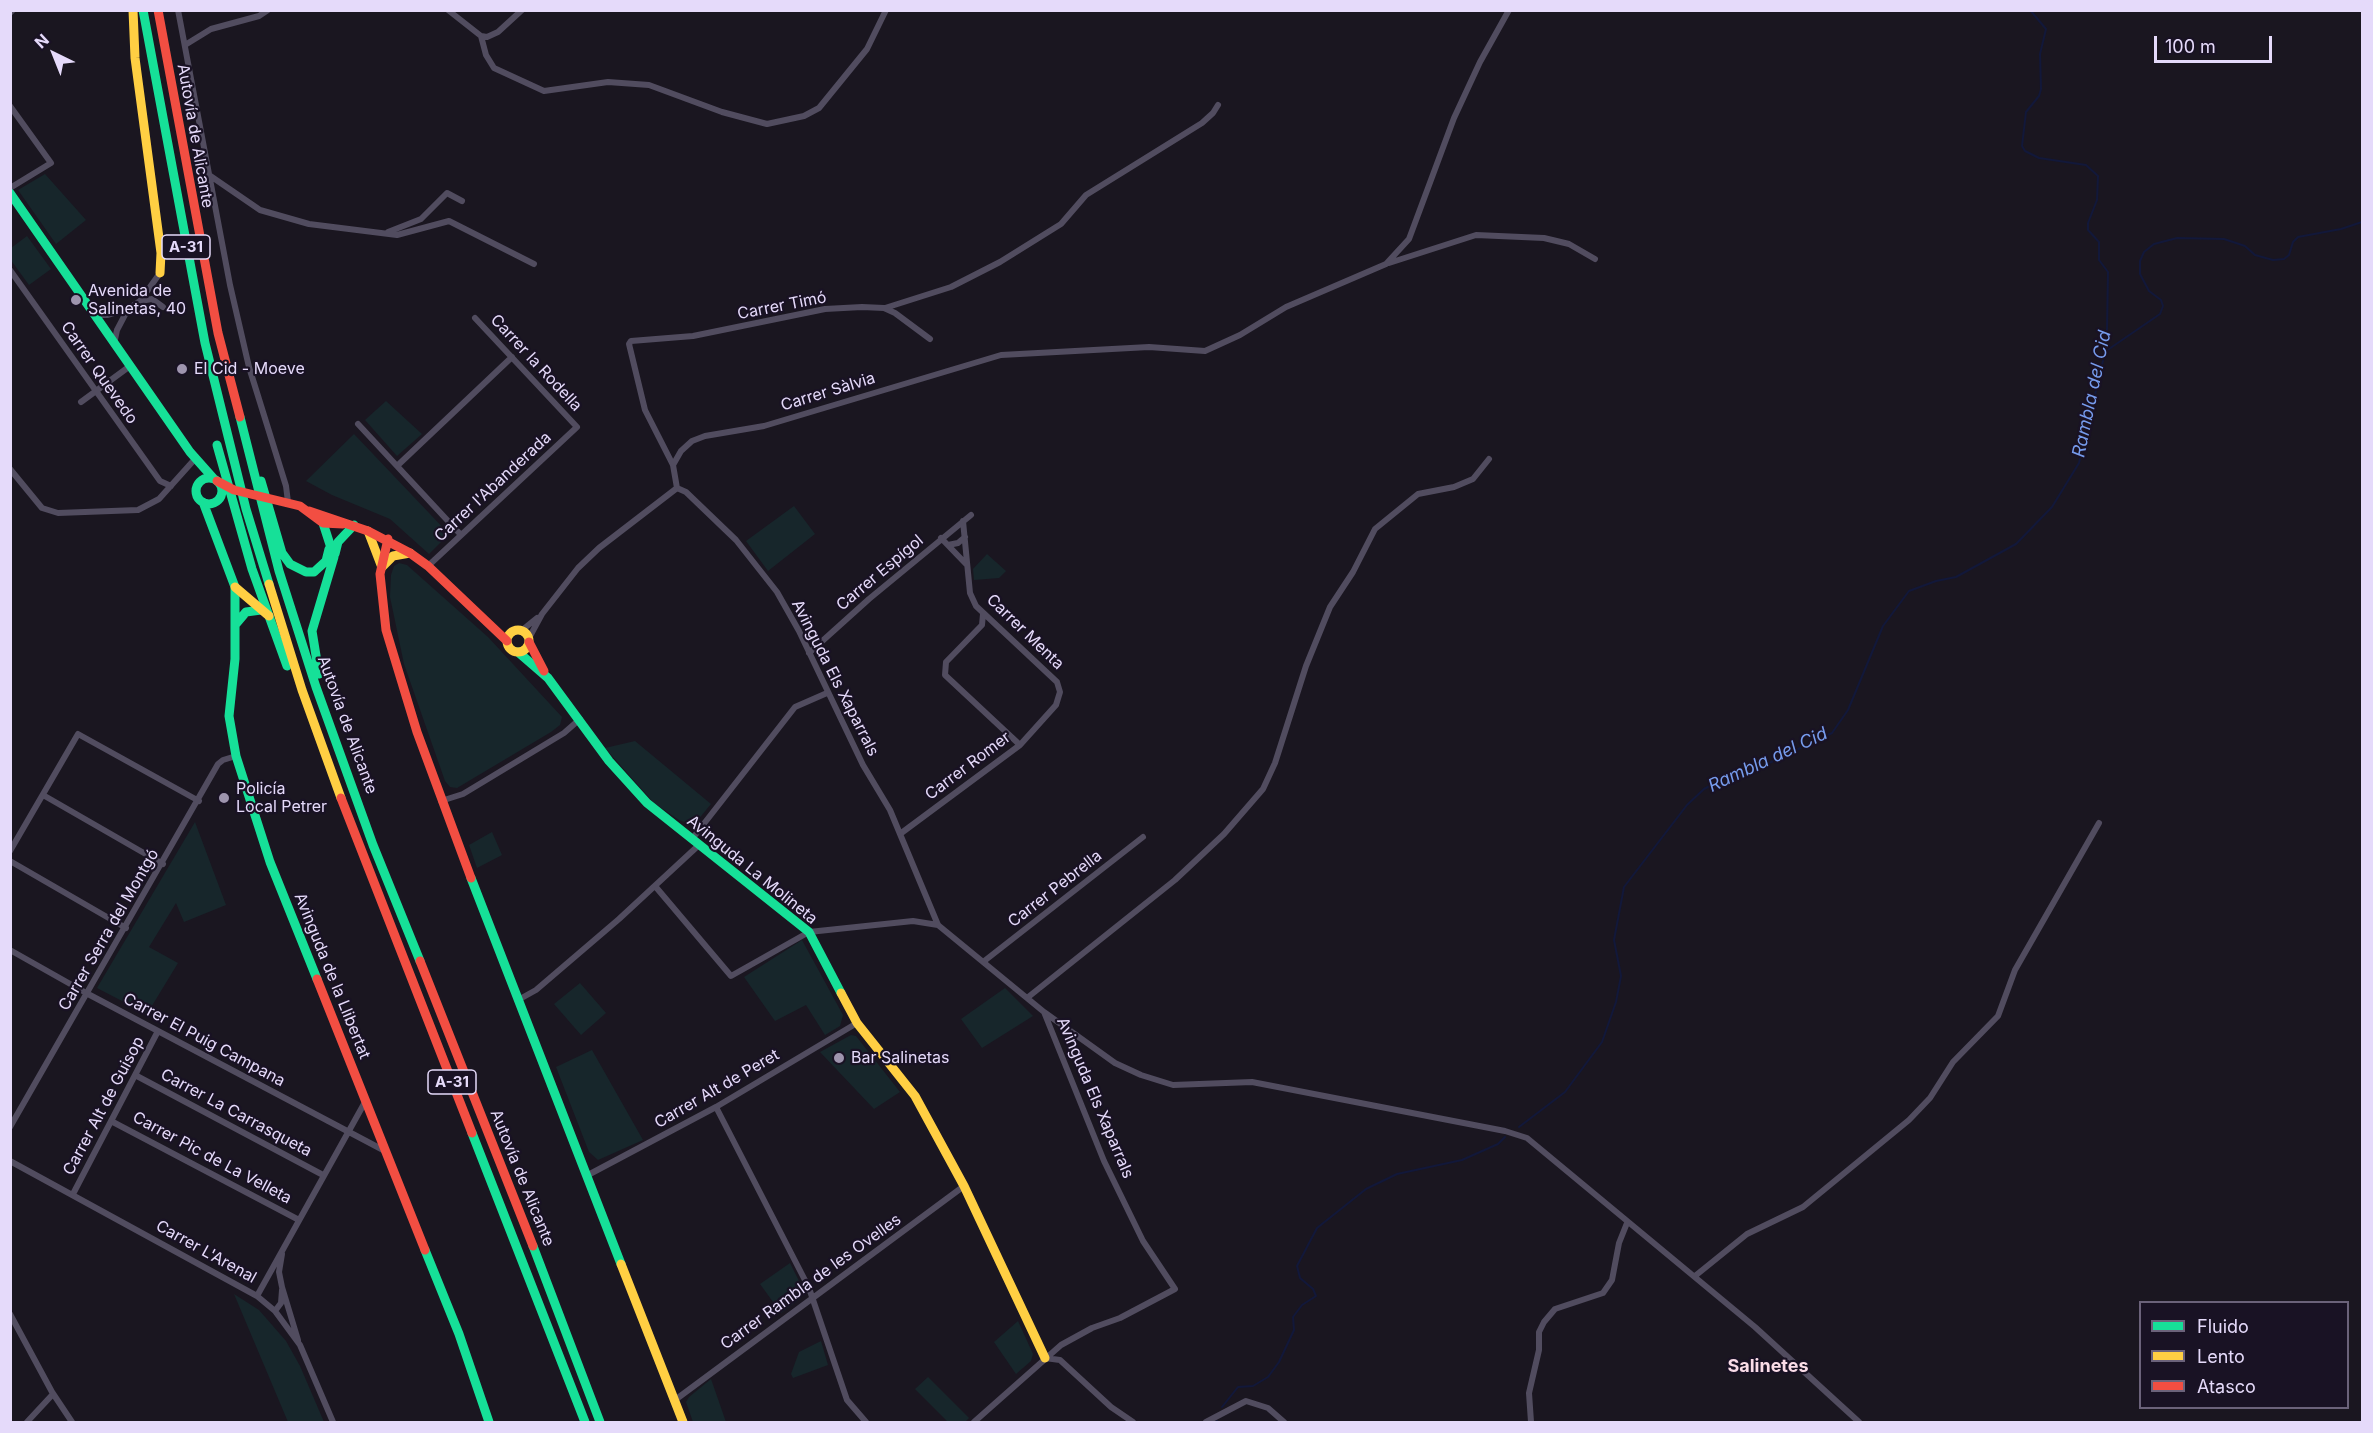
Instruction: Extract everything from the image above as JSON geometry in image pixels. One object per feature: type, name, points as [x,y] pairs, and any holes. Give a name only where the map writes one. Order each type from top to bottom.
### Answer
[{"type":"main road","points":[[133,10],[135,58],[161,253],[160,273]]},
{"type":"main road","name":"Autovía de Alicante","points":[[143,10],[206,343],[237,485],[302,690],[364,862],[556,1342],[585,1422]]},
{"type":"main road","name":"Autovía de Alicante","points":[[158,10],[218,333],[265,510],[316,687],[373,845],[565,1327],[600,1422]]},
{"type":"main road","points":[[10,193],[192,456],[221,488],[218,498]]},
{"type":"main road","points":[[217,445],[265,613],[290,674],[302,690]]},
{"type":"main road","points":[[192,456],[198,472],[197,496],[203,502],[210,503],[237,485]]},
{"type":"main road","points":[[197,485],[202,479],[237,485],[388,539],[428,566],[480,614],[507,641],[513,651],[518,652],[528,647],[529,640],[518,631],[501,627],[480,614]]},
{"type":"main road","name":"Avinguda de la Llibertat","points":[[214,527],[213,509],[218,498]]},
{"type":"main road","name":"Avinguda de la Llibertat","points":[[203,502],[235,587],[235,659],[229,716],[236,756],[270,862],[459,1334],[489,1422]]},
{"type":"main road","points":[[265,510],[282,553],[298,570],[314,572],[322,567],[326,561],[330,540]]},
{"type":"main road","points":[[309,511],[322,523],[330,540],[334,557]]},
{"type":"main road","points":[[322,523],[354,525]]},
{"type":"main road","points":[[326,710],[312,631],[338,542],[354,525]]},
{"type":"main road","points":[[368,531],[382,567]]},
{"type":"main road","points":[[388,539],[382,567],[386,630],[441,801],[683,1422]]},
{"type":"main road","points":[[382,567],[393,556],[410,553]]},
{"type":"main road","points":[[235,587],[265,613]]},
{"type":"main road","points":[[235,625],[246,612],[265,613]]},
{"type":"main road","points":[[507,641],[518,631]]},
{"type":"main road","name":"Avinguda La Molineta","points":[[529,640],[548,678]]},
{"type":"main road","name":"Avinguda La Molineta","points":[[518,652],[548,678],[609,761],[647,803],[808,932],[857,1023],[915,1096],[964,1186],[1045,1358]]},
{"type":"street","points":[[178,10],[249,367],[286,486],[288,502]]},
{"type":"street","points":[[185,45],[211,29],[259,16],[268,10]]},
{"type":"street","points":[[448,10],[481,36],[487,37],[498,32],[522,10]]},
{"type":"street","points":[[481,36],[486,55],[494,68],[544,91],[608,82],[649,84],[722,112],[767,124],[804,116],[819,108],[867,49],[886,10]]},
{"type":"street","points":[[1386,264],[1409,239],[1454,118],[1479,62],[1509,10]]},
{"type":"street","name":"Carrer Timó","points":[[673,465],[645,410],[629,344],[631,341],[693,336],[825,309],[884,308],[951,287],[1000,262],[1061,224],[1086,195],[1202,123],[1214,113],[1218,105]]},
{"type":"street","points":[[10,106],[51,163],[10,188]]},
{"type":"street","points":[[209,175],[260,210],[309,224],[397,235],[449,221],[534,264]]},
{"type":"street","points":[[388,233],[421,219],[447,193],[462,201]]},
{"type":"street","name":"Carrer Sàlvia","points":[[673,465],[681,451],[698,438],[764,426],[1001,354],[1149,347],[1205,351],[1240,335],[1286,308],[1386,264],[1476,235],[1544,238],[1569,244],[1595,259]]},
{"type":"street","name":"Carrer Quevedo","points":[[10,270],[160,481],[171,486]]},
{"type":"street","points":[[140,301],[160,273]]},
{"type":"street","points":[[94,315],[108,315],[152,298],[164,307]]},
{"type":"street","points":[[884,308],[895,313],[930,339]]},
{"type":"street","points":[[114,344],[117,330],[128,309]]},
{"type":"street","name":"Carrer la Rodella","points":[[475,318],[577,427]]},
{"type":"street","points":[[397,466],[512,357]]},
{"type":"street","points":[[81,402],[130,366]]},
{"type":"street","points":[[358,424],[461,535]]},
{"type":"street","name":"Carrer l'Abanderada","points":[[428,566],[577,427]]},
{"type":"street","points":[[10,469],[42,508],[58,513],[138,510],[159,499],[192,456]]},
{"type":"street","points":[[1027,998],[1175,880],[1224,834],[1263,789],[1275,763],[1306,666],[1330,607],[1353,572],[1374,529],[1418,494],[1454,487],[1473,479],[1489,459]]},
{"type":"street","points":[[529,640],[543,614],[578,568],[599,548],[677,488],[673,465]]},
{"type":"street","name":"Avinguda Els Xaparrals","points":[[677,488],[686,492],[755,561],[777,592],[863,765],[890,810],[938,925],[1044,1012],[1104,1161],[1143,1241],[1175,1289],[1120,1318],[1092,1328],[1045,1358]]},
{"type":"street","name":"Carrer Espígol","points":[[809,653],[941,538],[971,515]]},
{"type":"street","name":"Carrer Menta","points":[[963,521],[970,593],[976,606],[1057,682]]},
{"type":"street","points":[[948,545],[958,543],[965,537]]},
{"type":"street","points":[[941,538],[968,565]]},
{"type":"street","points":[[518,631],[543,614]]},
{"type":"street","points":[[983,614],[982,625],[946,662],[945,675],[1020,745]]},
{"type":"street","points":[[982,625],[998,626]]},
{"type":"street","name":"Carrer Romer","points":[[900,834],[1020,745],[1056,705],[1060,692],[1057,682]]},
{"type":"street","points":[[518,1000],[536,990],[655,886],[696,842],[795,707],[827,693]]},
{"type":"street","points":[[441,801],[463,794],[564,733],[580,719]]},
{"type":"street","points":[[10,851],[78,734],[199,801]]},
{"type":"street","name":"Carrer Serra del Montgó","points":[[10,1127],[163,864],[218,764],[236,756]]},
{"type":"street","points":[[43,795],[163,864]]},
{"type":"street","points":[[1695,1276],[1747,1234],[1803,1207],[1909,1120],[1930,1098],[1959,1055],[1998,1016],[2015,970],[2099,823]]},
{"type":"street","name":"Carrer Pebrella","points":[[983,962],[1143,837]]},
{"type":"street","points":[[10,861],[126,928]]},
{"type":"street","points":[[655,886],[731,976],[808,932],[913,921],[938,925]]},
{"type":"street","name":"Carrer El Puig Campana","points":[[10,950],[347,1133],[386,1151]]},
{"type":"street","points":[[1044,1012],[1115,1063],[1141,1075],[1173,1085],[1252,1082],[1505,1131],[1527,1138],[1627,1223],[1695,1276],[1859,1422]]},
{"type":"street","name":"Carrer Alt de Peret","points":[[588,1175],[716,1107],[857,1023]]},
{"type":"street","name":"Carrer Alt de Guisop","points":[[73,1194],[158,1031]]},
{"type":"street","name":"Carrer La Carrasqueta","points":[[135,1075],[323,1175]]},
{"type":"street","points":[[257,1296],[365,1102]]},
{"type":"street","points":[[716,1107],[809,1288],[847,1400],[866,1422]]},
{"type":"street","name":"Carrer Pic de La Velleta","points":[[111,1120],[299,1220]]},
{"type":"street","name":"Carrer L'Arenal","points":[[10,1161],[257,1296],[275,1311],[300,1345],[333,1422]]},
{"type":"street","name":"Carrer Rambla de les Ovelles","points":[[675,1400],[964,1186]]},
{"type":"street","points":[[1531,1422],[1529,1393],[1539,1350],[1539,1332],[1544,1322],[1555,1310],[1603,1293],[1612,1280],[1619,1243],[1627,1223]]},
{"type":"street","points":[[282,1251],[279,1272],[300,1345]]},
{"type":"street","points":[[275,1311],[280,1303],[282,1287]]},
{"type":"street","points":[[10,1314],[53,1394],[72,1422]]},
{"type":"street","points":[[974,1422],[1045,1358],[1060,1360],[1111,1407],[1133,1422]]},
{"type":"street","points":[[27,1422],[53,1394]]},
{"type":"street","points":[[1206,1422],[1246,1401],[1268,1408],[1284,1422]]},
{"type":"shaded area","points":[[45,174],[86,220],[56,244],[18,190]]},
{"type":"shaded area","points":[[27,236],[51,269],[29,285],[10,259],[11,248]]},
{"type":"shaded area","points":[[386,401],[422,434],[397,456],[365,420]]},
{"type":"shaded area","points":[[354,434],[449,534],[429,554],[390,519],[332,495],[306,481]]},
{"type":"shaded area","points":[[794,506],[815,534],[768,571],[746,541]]},
{"type":"shaded area","points":[[987,554],[1006,571],[999,578],[974,580],[973,569]]},
{"type":"shaded area","points":[[399,563],[407,565],[488,637],[562,717],[560,725],[551,732],[457,788],[450,787],[445,781],[404,664],[390,597],[391,575],[394,566]]},
{"type":"shaded area","points":[[635,741],[711,804],[697,821],[687,823],[679,820],[654,803],[605,748]]},
{"type":"shaded area","points":[[195,822],[226,905],[184,922],[176,903],[149,947],[178,963],[147,1014],[97,988]]},
{"type":"shaded area","points":[[492,832],[502,855],[477,868],[469,845]]},
{"type":"shaded area","points":[[802,940],[843,1015],[840,1026],[825,1035],[806,1005],[775,1021],[744,977]]},
{"type":"shaded area","points":[[580,983],[606,1013],[581,1035],[554,1004]]},
{"type":"shaded area","points":[[1005,988],[1033,1016],[982,1048],[961,1019]]},
{"type":"shaded area","points":[[851,1035],[856,1036],[900,1092],[874,1109],[820,1052]]},
{"type":"shaded area","points":[[592,1050],[643,1140],[598,1160],[589,1152],[556,1067]]},
{"type":"shaded area","points":[[790,1263],[803,1289],[801,1298],[781,1313],[760,1284]]},
{"type":"shaded area","points":[[234,1294],[259,1310],[286,1341],[300,1366],[324,1422],[288,1422]]},
{"type":"shaded area","points":[[1018,1321],[1033,1354],[1031,1361],[1016,1374],[994,1342]]},
{"type":"shaded area","points":[[821,1341],[828,1365],[793,1378],[791,1374],[799,1352]]},
{"type":"shaded area","points":[[928,1377],[969,1418],[965,1422],[948,1422],[915,1389]]},
{"type":"shaded area","points":[[711,1379],[726,1422],[693,1422],[686,1402]]},
{"type":"waterway","name":"Rambla del Cid","points":[[1519,1127],[1565,1092],[1602,1042],[1616,1002],[1621,976],[1614,940],[1624,887],[1687,805],[1704,789],[1729,776],[1769,763],[1832,733],[1848,710],[1883,626],[1909,591],[1936,581],[1956,577],[2016,544],[2052,507],[2079,463],[2105,352],[2107,329],[2108,272],[2099,260],[2099,242],[2088,230],[2088,223],[2097,200],[2098,176],[2086,165],[2039,158],[2025,151],[2022,146],[2026,112],[2039,96],[2041,89],[2040,54],[2046,29],[2030,10]]},
{"type":"waterway","points":[[2106,351],[2160,314],[2163,306],[2161,300],[2149,291],[2140,274],[2140,261],[2144,252],[2154,244],[2177,238],[2224,239],[2245,246],[2255,255],[2273,260],[2284,259],[2289,255],[2293,242],[2298,237],[2341,229],[2362,222]]},
{"type":"waterway","name":"Rambla del Cid","points":[[1222,1407],[1238,1387],[1253,1386],[1268,1377],[1279,1362],[1294,1330],[1293,1317],[1302,1305],[1316,1296],[1313,1289],[1300,1278],[1297,1266],[1317,1228],[1366,1189],[1397,1174],[1462,1160],[1498,1144],[1505,1137]]},
{"type":"traffic: fast","points":[[143,10],[205,343],[246,509],[269,584]]},
{"type":"traffic: fast","points":[[10,193],[190,452],[214,479]]},
{"type":"traffic: fast","points":[[240,417],[279,571],[316,687],[373,845],[420,961]]},
{"type":"traffic: fast","points":[[217,445],[252,569],[287,666]]},
{"type":"traffic: fast","points":[[209,478],[218,482],[222,491],[218,500],[209,504],[200,500],[196,491],[200,482],[209,478]]},
{"type":"traffic: fast","points":[[261,481],[282,553],[290,564],[306,572],[314,572],[326,561],[329,549]]},
{"type":"traffic: fast","points":[[203,502],[235,587],[235,659],[229,716],[236,756],[270,862],[317,979]]},
{"type":"traffic: fast","points":[[319,674],[312,631],[334,557],[323,523]]},
{"type":"traffic: fast","points":[[335,554],[338,542],[354,525]]},
{"type":"traffic: fast","points":[[235,625],[246,612],[261,610]]},
{"type":"traffic: fast","points":[[518,652],[548,678],[609,761],[647,803],[809,932],[841,993]]},
{"type":"traffic: fast","points":[[471,878],[621,1264]]},
{"type":"traffic: fast","points":[[472,1133],[585,1422]]},
{"type":"traffic: fast","points":[[533,1246],[600,1422]]},
{"type":"traffic: fast","points":[[425,1250],[459,1334],[489,1422]]},
{"type":"traffic: slow","points":[[133,10],[135,58],[161,253],[160,273]]},
{"type":"traffic: slow","points":[[368,531],[381,565]]},
{"type":"traffic: slow","points":[[382,567],[393,556],[410,553]]},
{"type":"traffic: slow","points":[[269,584],[302,690],[341,798]]},
{"type":"traffic: slow","points":[[235,587],[269,616]]},
{"type":"traffic: slow","points":[[518,630],[526,633],[529,641],[526,649],[518,652],[510,649],[507,641],[510,633],[518,630]]},
{"type":"traffic: slow","points":[[841,993],[857,1023],[915,1096],[964,1186],[1045,1358]]},
{"type":"traffic: slow","points":[[621,1264],[683,1422]]},
{"type":"traffic: jam","points":[[158,10],[218,333],[240,417]]},
{"type":"traffic: jam","points":[[217,481],[234,490],[300,506],[323,523],[343,524]]},
{"type":"traffic: jam","points":[[309,511],[368,531],[410,553],[428,566],[507,641]]},
{"type":"traffic: jam","points":[[388,539],[380,574],[386,630],[417,732],[471,878]]},
{"type":"traffic: jam","points":[[529,642],[544,671]]},
{"type":"traffic: jam","points":[[341,798],[472,1133]]},
{"type":"traffic: jam","points":[[420,961],[533,1246]]},
{"type":"traffic: jam","points":[[317,979],[425,1250]]},
{"type":"place","name":"Avenida de Salinetas, 40","points":[[76,300]]},
{"type":"place","name":"El Cid - Moeve","points":[[182,369]]},
{"type":"place","name":"Policía Local Petrer","points":[[224,798]]},
{"type":"place","name":"Bar Salinetas","points":[[839,1058]]},
{"type":"district","name":"Salinetes","points":[[1768,1367]]}]
